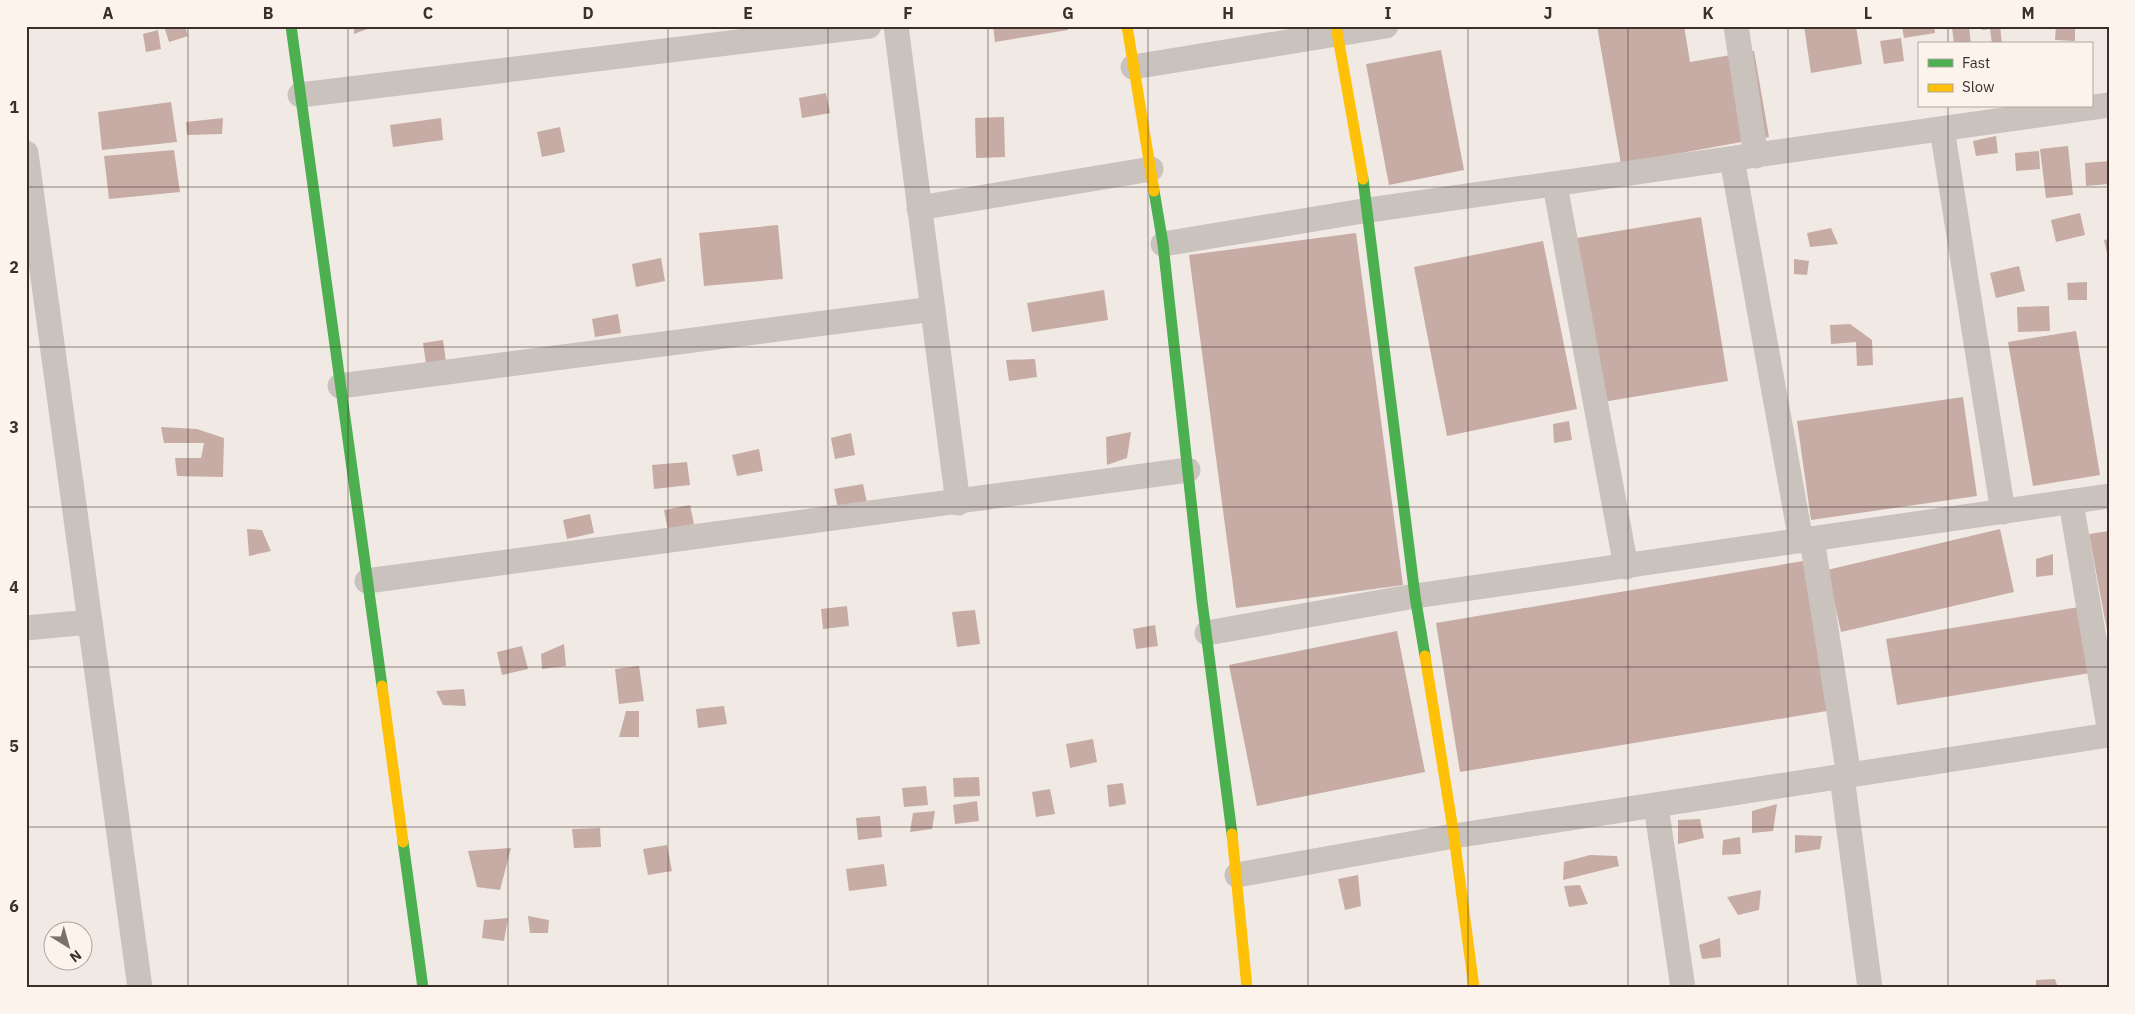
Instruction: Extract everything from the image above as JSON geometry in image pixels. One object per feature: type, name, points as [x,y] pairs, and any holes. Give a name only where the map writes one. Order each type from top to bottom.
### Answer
[{"type":"street","points":[[290,26],[423,988]]},
{"type":"street","points":[[300,95],[869,26]]},
{"type":"street","points":[[896,26],[958,502]]},
{"type":"street","points":[[1127,26],[1163,244],[1207,633],[1237,874],[1247,988]]},
{"type":"street","points":[[1134,67],[1337,30],[1386,26]]},
{"type":"street","points":[[1736,26],[1744,157],[1846,776],[1870,988]]},
{"type":"street","points":[[1337,30],[1368,210],[1415,596],[1454,836],[1474,988]]},
{"type":"street","points":[[2092,107],[2109,105]]},
{"type":"street","points":[[1163,244],[1368,210],[1556,185],[2088,108]]},
{"type":"street","points":[[1942,129],[2003,512]]},
{"type":"street","points":[[26,153],[140,988]]},
{"type":"street","points":[[920,208],[1151,169]]},
{"type":"street","points":[[1556,185],[1626,567]]},
{"type":"street","points":[[340,386],[933,309]]},
{"type":"street","points":[[367,582],[1188,470]]},
{"type":"street","points":[[1207,633],[1415,596],[2109,496]]},
{"type":"street","points":[[2071,502],[2109,727]]},
{"type":"street","points":[[26,628],[90,622]]},
{"type":"street","points":[[1237,874],[1454,836],[2109,735]]},
{"type":"street","points":[[1656,806],[1683,988]]},
{"type":"building","points":[[164,26],[185,26],[188,36],[169,42]]},
{"type":"building","points":[[354,26],[375,26],[354,34]]},
{"type":"building","points":[[993,26],[1068,26],[1068,30],[995,42]]},
{"type":"building","points":[[1597,26],[1684,26],[1690,62],[1754,51],[1769,137],[1621,164]]},
{"type":"building","points":[[1804,26],[1856,26],[1862,64],[1811,73]]},
{"type":"building","points":[[1902,26],[1934,26],[1935,33],[1904,38]]},
{"type":"building","points":[[1969,26],[1971,42],[1954,42],[1952,27]]},
{"type":"building","points":[[1982,26],[2000,26],[2002,42],[1992,42],[1990,29],[1982,30]]},
{"type":"building","points":[[2056,26],[2075,26],[2075,41],[2055,40]]},
{"type":"building","points":[[158,30],[161,49],[146,52],[143,34]]},
{"type":"building","points":[[1901,38],[1904,61],[1884,64],[1880,41]]},
{"type":"building","points":[[1441,50],[1464,170],[1389,185],[1366,64]]},
{"type":"building","points":[[826,93],[830,113],[802,118],[799,98]]},
{"type":"building","points":[[171,102],[177,142],[102,150],[98,112]]},
{"type":"building","points":[[1004,117],[1005,157],[976,158],[975,118]]},
{"type":"building","points":[[223,118],[222,134],[187,135],[186,122]]},
{"type":"building","points":[[441,118],[443,140],[393,147],[390,125]]},
{"type":"building","points":[[560,127],[565,152],[542,157],[537,132]]},
{"type":"building","points":[[1996,136],[1998,153],[1976,156],[1973,141]]},
{"type":"building","points":[[2068,146],[2073,195],[2046,198],[2040,149]]},
{"type":"building","points":[[174,150],[180,192],[109,199],[104,156]]},
{"type":"building","points":[[2039,151],[2040,169],[2016,171],[2015,153]]},
{"type":"building","points":[[2109,161],[2109,184],[2086,186],[2085,163]]},
{"type":"building","points":[[2080,213],[2085,235],[2056,242],[2051,220]]},
{"type":"building","points":[[1701,217],[1728,381],[1591,404],[1565,240]]},
{"type":"building","points":[[778,225],[783,279],[704,286],[699,233]]},
{"type":"building","points":[[1831,228],[1838,244],[1810,247],[1807,233]]},
{"type":"building","points":[[1356,233],[1403,585],[1236,608],[1189,255]]},
{"type":"building","points":[[2109,239],[2109,257],[2108,257],[2104,240]]},
{"type":"building","points":[[1543,241],[1577,409],[1447,436],[1414,267]]},
{"type":"building","points":[[661,258],[665,281],[636,287],[632,264]]},
{"type":"building","points":[[1794,259],[1809,261],[1807,275],[1794,274]]},
{"type":"building","points":[[2019,266],[2025,291],[1996,298],[1990,273]]},
{"type":"building","points":[[2087,282],[2087,300],[2068,300],[2067,283]]},
{"type":"building","points":[[1104,290],[1108,320],[1032,332],[1027,303]]},
{"type":"building","points":[[2049,306],[2050,331],[2018,332],[2017,307]]},
{"type":"building","points":[[618,314],[621,333],[595,337],[592,319]]},
{"type":"building","points":[[1850,324],[1872,340],[1873,365],[1857,366],[1856,342],[1831,344],[1830,325]]},
{"type":"building","points":[[2076,331],[2100,475],[2033,486],[2008,342]]},
{"type":"building","points":[[443,340],[446,361],[426,363],[423,343]]},
{"type":"building","points":[[1035,359],[1037,377],[1009,381],[1006,360]]},
{"type":"building","points":[[1963,397],[1977,496],[1811,520],[1797,421]]},
{"type":"building","points":[[1569,421],[1572,440],[1554,443],[1553,424]]},
{"type":"building","points":[[161,427],[197,429],[224,438],[223,477],[177,476],[175,458],[201,458],[204,443],[164,443]]},
{"type":"building","points":[[1131,432],[1127,458],[1107,465],[1106,437]]},
{"type":"building","points":[[851,433],[855,455],[835,459],[831,438]]},
{"type":"building","points":[[759,449],[763,471],[737,476],[732,455]]},
{"type":"building","points":[[687,462],[690,485],[654,489],[652,465]]},
{"type":"building","points":[[863,484],[867,503],[838,509],[834,489]]},
{"type":"building","points":[[690,505],[694,524],[668,530],[664,510]]},
{"type":"building","points":[[590,514],[594,533],[567,539],[563,520]]},
{"type":"building","points":[[247,529],[262,530],[271,551],[249,556]]},
{"type":"building","points":[[2000,529],[2014,592],[1841,632],[1827,570]]},
{"type":"building","points":[[2109,531],[2109,636],[2108,636],[2089,534]]},
{"type":"building","points":[[2053,554],[2053,575],[2036,577],[2036,559]]},
{"type":"building","points":[[1803,561],[1827,711],[1460,772],[1436,623]]},
{"type":"building","points":[[847,606],[849,626],[823,629],[821,609]]},
{"type":"building","points":[[2079,607],[2090,673],[1897,705],[1886,639]]},
{"type":"building","points":[[975,610],[980,644],[957,647],[952,612]]},
{"type":"building","points":[[1155,625],[1158,646],[1136,649],[1133,629]]},
{"type":"building","points":[[1397,631],[1425,772],[1257,806],[1229,665]]},
{"type":"building","points":[[564,644],[566,666],[542,669],[541,654]]},
{"type":"building","points":[[522,646],[528,669],[502,675],[497,652]]},
{"type":"building","points":[[639,666],[644,701],[619,704],[615,669]]},
{"type":"building","points":[[464,689],[466,706],[443,705],[436,691]]},
{"type":"building","points":[[724,706],[727,724],[698,728],[696,709]]},
{"type":"building","points":[[626,711],[639,711],[639,737],[619,737]]},
{"type":"building","points":[[1093,739],[1097,762],[1070,768],[1066,744]]},
{"type":"building","points":[[979,777],[980,796],[954,797],[953,778]]},
{"type":"building","points":[[1123,783],[1126,804],[1109,807],[1107,785]]},
{"type":"building","points":[[926,786],[928,805],[904,807],[902,788]]},
{"type":"building","points":[[1050,789],[1055,814],[1036,817],[1032,792]]},
{"type":"building","points":[[977,801],[979,821],[955,824],[953,805]]},
{"type":"building","points":[[1777,804],[1773,831],[1752,833],[1752,811]]},
{"type":"building","points":[[935,811],[932,829],[910,832],[913,813]]},
{"type":"building","points":[[880,816],[882,837],[858,840],[856,818]]},
{"type":"building","points":[[1700,819],[1704,838],[1678,844],[1678,820]]},
{"type":"building","points":[[600,828],[601,847],[574,848],[572,829]]},
{"type":"building","points":[[1795,835],[1822,836],[1820,849],[1795,853]]},
{"type":"building","points":[[1740,837],[1741,854],[1722,855],[1723,840]]},
{"type":"building","points":[[667,845],[672,871],[648,875],[643,849]]},
{"type":"building","points":[[511,848],[500,890],[477,887],[468,851]]},
{"type":"building","points":[[1590,855],[1617,856],[1619,866],[1563,880],[1564,862]]},
{"type":"building","points":[[884,864],[887,886],[849,891],[846,869]]},
{"type":"building","points":[[1358,875],[1361,906],[1345,910],[1338,879]]},
{"type":"building","points":[[1580,885],[1588,904],[1569,907],[1564,886]]},
{"type":"building","points":[[1761,890],[1759,910],[1738,915],[1727,897]]},
{"type":"building","points":[[528,916],[549,920],[548,933],[530,933]]},
{"type":"building","points":[[508,918],[504,941],[482,938],[484,920]]},
{"type":"building","points":[[1720,938],[1721,957],[1702,959],[1699,945]]},
{"type":"building","points":[[2055,979],[2058,988],[2036,988],[2036,980]]},
{"type":"traffic: fast","points":[[291,26],[382,686]]},
{"type":"traffic: fast","points":[[1363,179],[1415,596],[1425,656]]},
{"type":"traffic: fast","points":[[1154,191],[1163,244],[1202,601],[1232,834]]},
{"type":"traffic: fast","points":[[403,842],[423,988]]},
{"type":"traffic: slow","points":[[1127,26],[1154,191]]},
{"type":"traffic: slow","points":[[1336,26],[1363,179]]},
{"type":"traffic: slow","points":[[1425,656],[1454,836],[1474,988]]},
{"type":"traffic: slow","points":[[382,686],[403,842]]},
{"type":"traffic: slow","points":[[1232,834],[1247,988]]}]
